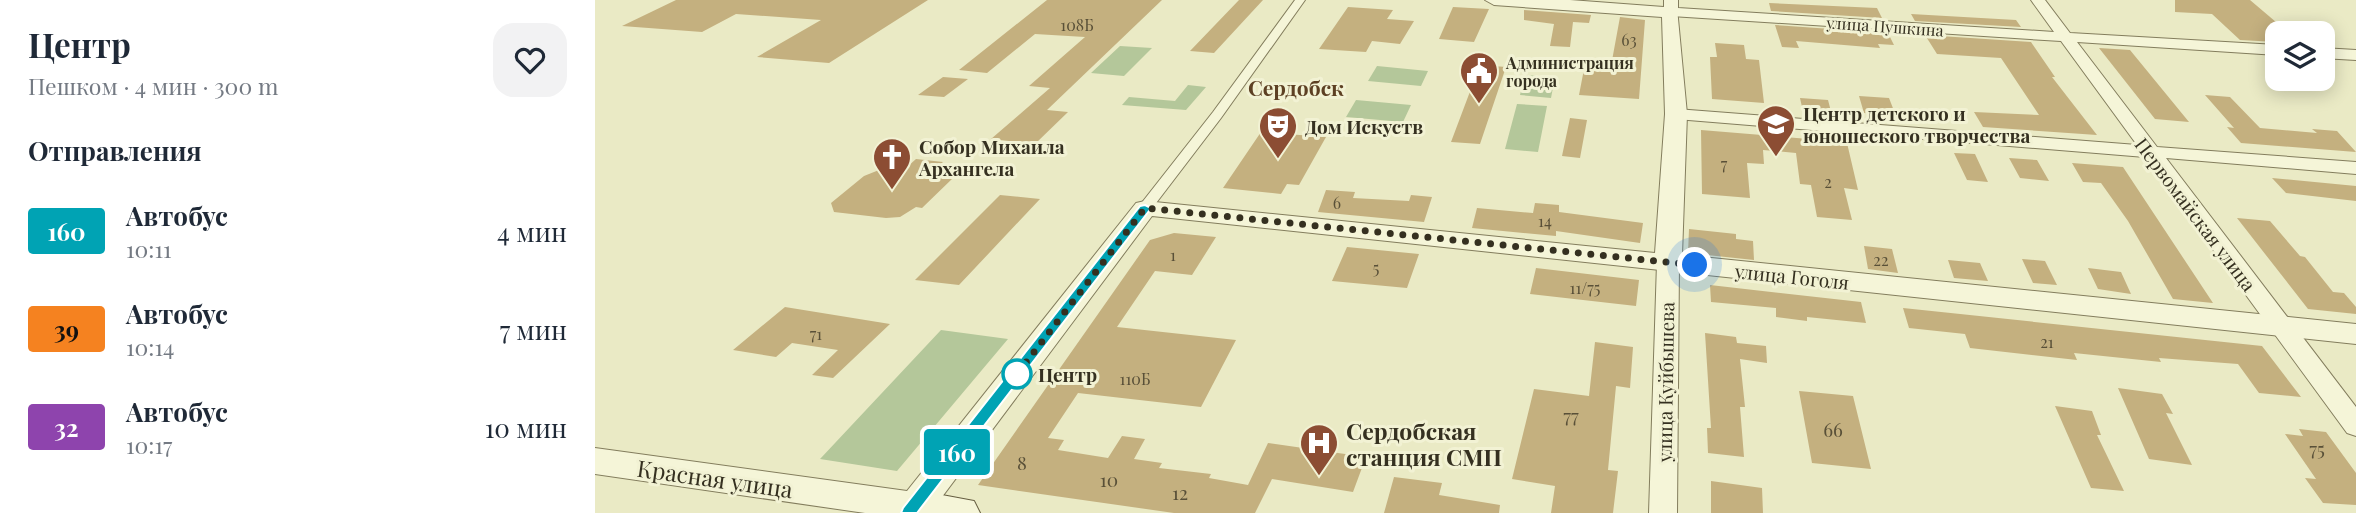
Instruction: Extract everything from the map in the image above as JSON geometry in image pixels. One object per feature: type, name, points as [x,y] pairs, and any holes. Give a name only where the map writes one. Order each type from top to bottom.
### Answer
[{"type":"main road","name":"Красная улица","points":[[913,510],[960,513]]},
{"type":"street","points":[[913,510],[1145,208],[1300,0]]},
{"type":"street","name":"улица Пушкина","points":[[1494,0],[1671,6],[2064,37],[2265,49]]},
{"type":"street","name":"Первомайская улица","points":[[2038,0],[2356,426]]},
{"type":"street","name":"улица Куйбышева","points":[[1663,513],[1668,263],[1677,114],[1671,6]]},
{"type":"street","points":[[2335,54],[2356,55]]},
{"type":"street","points":[[1677,114],[2356,168]]},
{"type":"street","name":"улица Гоголя","points":[[1145,208],[2356,334]]},
{"type":"street","name":"Красная улица","points":[[595,461],[913,510]]},
{"type":"green space","points":[[1120,46],[1152,48],[1124,76],[1091,73]]},
{"type":"green space","points":[[1377,66],[1428,71],[1421,86],[1368,81]]},
{"type":"green space","points":[[1525,75],[1555,77],[1551,98],[1520,95]]},
{"type":"green space","points":[[1188,85],[1206,87],[1186,110],[1122,105],[1129,97],[1175,101]]},
{"type":"green space","points":[[1356,100],[1411,105],[1403,122],[1346,117]]},
{"type":"green space","points":[[1517,104],[1547,106],[1538,152],[1505,149]]},
{"type":"green space","points":[[941,330],[1008,339],[897,471],[820,459]]},
{"type":"building","points":[[676,0],[928,0],[829,63],[757,57],[821,20],[736,14],[702,32],[622,26]]},
{"type":"building","points":[[1047,0],[1162,0],[1047,110],[1068,112],[1035,144],[991,139],[1050,88],[1029,86],[1085,37],[1035,34],[987,73],[959,70]]},
{"type":"building","points":[[1239,0],[1263,0],[1214,53],[1190,51]]},
{"type":"building","points":[[2175,0],[2250,0],[2275,21],[2265,21],[2265,41],[2240,40],[2212,14],[2175,12]]},
{"type":"building","points":[[1769,3],[1877,8],[1882,18],[1771,11]]},
{"type":"building","points":[[1348,7],[1393,10],[1387,19],[1414,21],[1400,44],[1372,41],[1366,52],[1319,49]]},
{"type":"building","points":[[1453,7],[1489,9],[1474,42],[1439,39]]},
{"type":"building","points":[[1524,10],[1591,15],[1589,23],[1573,22],[1570,47],[1550,46],[1554,24],[1524,20]]},
{"type":"building","points":[[1911,14],[2016,20],[2021,27],[1915,21]]},
{"type":"building","points":[[1620,17],[1645,20],[1639,99],[1579,95],[1585,64],[1611,66]]},
{"type":"building","points":[[1775,25],[1888,33],[1894,45],[1878,44],[1880,48],[1796,41],[1799,48],[1782,47]]},
{"type":"building","points":[[1925,35],[2031,42],[2055,77],[2052,77],[2097,135],[1983,127],[1974,112],[2039,115],[2001,58],[1937,54]]},
{"type":"building","points":[[1715,43],[1744,45],[1746,59],[1759,60],[1764,103],[1712,99],[1710,57],[1717,57]]},
{"type":"building","points":[[2099,48],[2130,50],[2189,122],[2155,119]]},
{"type":"building","name":"Администрация города","points":[[1480,65],[1506,67],[1480,144],[1451,142]]},
{"type":"building","points":[[943,77],[968,79],[944,97],[918,95]]},
{"type":"building","points":[[2205,95],[2230,97],[2260,128],[2317,133],[2312,129],[2337,131],[2356,152],[2241,143],[2227,127],[2234,128]]},
{"type":"building","points":[[1859,96],[1889,98],[1896,116],[1864,113]]},
{"type":"building","points":[[1800,98],[1828,100],[1833,119],[1804,116]]},
{"type":"building","points":[[1570,118],[1587,120],[1580,158],[1562,156]]},
{"type":"building","name":"Центр детского и юношеского творчества","points":[[1701,130],[1809,139],[1808,132],[1837,135],[1839,143],[1847,143],[1858,190],[1844,188],[1852,220],[1817,217],[1811,185],[1800,184],[1796,153],[1763,150],[1764,164],[1747,163],[1750,198],[1702,194]]},
{"type":"building","name":"Дом Искуств","points":[[1261,132],[1326,137],[1299,185],[1287,184],[1281,194],[1223,188]]},
{"type":"building","points":[[1954,153],[1975,154],[1988,182],[1967,180]]},
{"type":"building","points":[[2009,158],[2037,160],[2049,181],[2020,178]]},
{"type":"building","name":"Собор Михаила Архангела","points":[[916,159],[943,162],[935,169],[947,170],[952,179],[922,208],[916,207],[900,217],[886,218],[834,212],[831,203],[864,176],[884,168],[907,167]]},
{"type":"building","points":[[2072,163],[2123,167],[2213,303],[2173,299],[2128,221],[2101,183],[2083,182]]},
{"type":"building","points":[[2272,178],[2356,186],[2356,201],[2286,193]]},
{"type":"building","points":[[1326,190],[1355,192],[1353,198],[1409,201],[1411,195],[1432,197],[1424,222],[1318,212]]},
{"type":"building","points":[[1000,195],[1040,199],[959,285],[915,280]]},
{"type":"building","points":[[1535,203],[1559,205],[1559,212],[1643,223],[1640,243],[1556,231],[1556,236],[1472,228],[1477,208],[1533,213]]},
{"type":"building","points":[[2237,218],[2270,221],[2300,256],[2305,257],[2333,292],[2344,293],[2356,307],[2356,314],[2308,309]]},
{"type":"building","points":[[1689,229],[1736,234],[1736,239],[1753,241],[1754,260],[1688,253]]},
{"type":"building","points":[[1174,233],[1216,237],[1192,275],[1155,271],[1117,327],[1236,340],[1201,407],[1078,393],[1048,438],[1064,440],[1058,450],[1108,458],[1122,436],[1145,439],[1134,459],[1162,463],[1159,468],[1211,474],[1209,478],[1248,485],[1268,443],[1366,457],[1353,492],[1272,479],[1255,513],[1174,513],[978,485],[1150,240]]},
{"type":"building","points":[[1864,246],[1892,249],[1898,273],[1868,269]]},
{"type":"building","points":[[1347,247],[1419,254],[1407,288],[1332,281]]},
{"type":"building","points":[[2022,259],[2045,261],[2057,285],[2033,283]]},
{"type":"building","points":[[1948,260],[1980,263],[1988,281],[1954,278]]},
{"type":"building","points":[[1536,268],[1639,280],[1636,306],[1530,294]]},
{"type":"building","points":[[2088,268],[2121,272],[2131,294],[2098,289]]},
{"type":"building","points":[[1710,285],[1861,302],[1866,323],[1776,317],[1776,308],[1711,302]]},
{"type":"building","points":[[785,307],[890,324],[833,378],[812,375],[838,350],[792,343],[776,357],[733,350]]},
{"type":"building","points":[[1903,308],[2262,346],[2301,397],[2259,393],[2238,364],[2159,358],[2161,362],[2074,353],[2077,360],[1970,348],[1965,334],[1909,328]]},
{"type":"building","points":[[1705,333],[1736,337],[1737,343],[1766,346],[1767,363],[1740,359],[1745,407],[1740,407],[1744,457],[1708,453],[1707,428],[1711,428]]},
{"type":"building","points":[[1595,342],[1633,347],[1630,388],[1616,386],[1608,470],[1618,471],[1613,513],[1551,513],[1555,486],[1512,479],[1534,389],[1589,396]]},
{"type":"building","points":[[2118,388],[2162,394],[2173,414],[2166,413],[2192,465],[2149,459]]},
{"type":"building","points":[[1799,391],[1853,396],[1871,469],[1812,463]]},
{"type":"building","points":[[2055,406],[2092,411],[2101,435],[2097,435],[2124,491],[2091,488]]},
{"type":"building","points":[[2299,429],[2326,432],[2356,473],[2356,505],[2323,503],[2305,478],[2316,479],[2285,434],[2303,436]]},
{"type":"building","points":[[1394,477],[1442,483],[1439,495],[1500,505],[1499,513],[1384,513]]},
{"type":"building","points":[[1711,481],[1762,488],[1763,513],[1711,513]]},
{"type":"bus line","name":"160","points":[[910,513],[1145,208]]},
{"type":"place","name":"Администрация города","points":[[1479,105]]},
{"type":"place","name":"Центр детского и юношеского творчества","points":[[1776,158]]},
{"type":"place","name":"Дом Искуств","points":[[1278,160]]},
{"type":"place","name":"Собор Михаила Архангела","points":[[892,191]]},
{"type":"place","name":"Центр","points":[[1017,374]]},
{"type":"place","name":"Сердобская станция СМП","points":[[1319,477]]},
{"type":"district","name":"Сердобск","points":[[1296,87]]},
{"type":"route","points":[[1017,374],[1014,378],[1145,208],[1695,265]]}]
